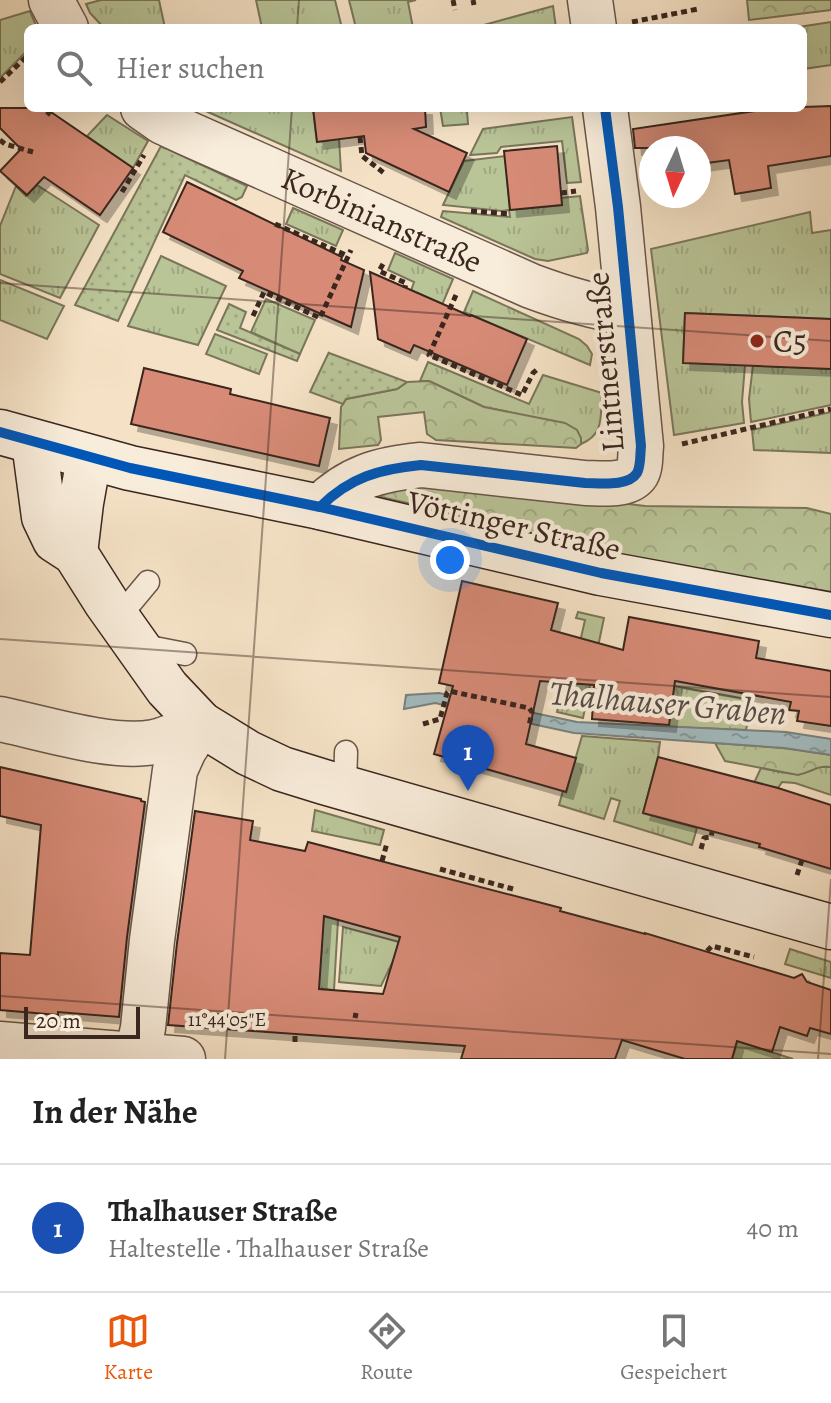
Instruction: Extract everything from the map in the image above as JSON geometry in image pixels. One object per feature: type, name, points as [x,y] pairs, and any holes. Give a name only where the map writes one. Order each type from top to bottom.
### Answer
[{"type":"street","points":[[51,0],[64,24]]},
{"type":"street","points":[[590,0],[611,24]]},
{"type":"street","name":"Korbinianstraße","points":[[149,112],[189,134],[531,286],[594,307],[627,312]]},
{"type":"street","name":"Lintnerstraße","points":[[320,507],[349,483],[385,471],[421,465],[585,483],[612,483],[637,474],[641,446],[606,112]]},
{"type":"street","points":[[17,437],[55,540],[75,553],[167,688],[201,724],[248,753],[282,769],[345,770],[831,927]]},
{"type":"street","name":"Vöttinger Straße","points":[[17,437],[89,458],[320,507],[601,573],[831,615]]},
{"type":"street","points":[[75,553],[89,458]]},
{"type":"street","points":[[0,719],[98,740],[139,744],[158,742],[201,724]]},
{"type":"street","points":[[136,1057],[143,1028],[175,770],[201,724]]},
{"type":"street","points":[[0,1044],[183,1059]]},
{"type":"lane","points":[[148,582],[128,632],[185,654]]},
{"type":"path","points":[[453,0],[455,10]]},
{"type":"path","points":[[617,24],[698,9]]},
{"type":"path","points":[[0,82],[24,59]]},
{"type":"path","points":[[360,137],[362,156],[387,174]]},
{"type":"path","points":[[0,140],[33,152]]},
{"type":"path","points":[[122,192],[145,153]]},
{"type":"path","points":[[275,224],[348,256]]},
{"type":"path","points":[[253,316],[264,292],[320,318],[353,245]]},
{"type":"path","points":[[457,294],[429,355],[522,395],[533,373],[539,368]]},
{"type":"path","points":[[674,446],[831,409]]},
{"type":"path","points":[[423,724],[440,719],[449,691],[529,708],[532,712],[529,726]]},
{"type":"path","points":[[440,869],[513,889]]},
{"type":"path","points":[[707,951],[712,946],[754,957]]},
{"type":"path","points":[[213,1015],[222,1016]]},
{"type":"path","points":[[295,1033],[295,1042]]},
{"type":"green space","points":[[101,0],[159,0],[164,24],[100,24],[86,4]]},
{"type":"green space","points":[[256,0],[335,0],[341,24],[261,24]]},
{"type":"green space","points":[[349,0],[416,0],[408,2],[412,24],[355,24]]},
{"type":"green space","points":[[747,0],[831,0],[831,10],[749,20]]},
{"type":"green space","points":[[553,6],[555,24],[488,24]]},
{"type":"green space","points":[[30,11],[35,24],[24,24],[24,54],[0,78],[0,20]]},
{"type":"green space","points":[[831,22],[831,65],[807,68],[807,26]]},
{"type":"green space","points":[[208,112],[313,112],[317,142],[339,139],[341,171]]},
{"type":"green space","points":[[441,112],[467,112],[468,124],[443,126]]},
{"type":"green space","points":[[107,115],[148,141],[133,168],[87,136]]},
{"type":"green space","points":[[572,117],[581,182],[567,183],[562,141],[501,147],[497,153],[470,155],[483,129]]},
{"type":"green space","points":[[161,146],[247,186],[242,197],[236,200],[185,175],[118,321],[75,305]]},
{"type":"green space","points":[[505,156],[510,210],[562,205],[561,198],[580,196],[587,253],[548,261],[535,259],[441,217],[443,211],[510,217],[509,210],[443,205],[464,161]]},
{"type":"green space","points":[[37,185],[99,225],[60,298],[0,274],[0,226],[16,186],[26,196]]},
{"type":"green space","points":[[293,208],[343,230],[336,246],[286,224]]},
{"type":"green space","points":[[810,212],[812,233],[831,230],[831,319],[685,313],[683,362],[745,365],[744,423],[674,435],[651,249]]},
{"type":"green space","points":[[395,253],[453,279],[442,305],[411,291],[414,282],[388,270]]},
{"type":"green space","points":[[161,256],[226,286],[198,345],[128,326]]},
{"type":"green space","points":[[0,280],[64,306],[47,339],[0,320]]},
{"type":"green space","points":[[473,291],[579,339],[592,354],[590,365],[464,312]]},
{"type":"green space","points":[[266,299],[315,320],[300,354],[251,332]]},
{"type":"green space","points":[[229,304],[246,312],[240,328],[300,354],[297,361],[217,330]]},
{"type":"green space","points":[[215,334],[267,354],[259,374],[206,354]]},
{"type":"green space","points":[[329,352],[407,382],[397,389],[346,399],[343,404],[310,392]]},
{"type":"green space","points":[[428,362],[529,404],[543,375],[602,393],[598,430],[581,444],[581,438],[518,414],[484,407],[429,381],[420,381]]},
{"type":"green space","points":[[753,365],[831,369],[831,405],[751,422],[749,399]]},
{"type":"green space","points":[[429,381],[484,407],[565,423],[577,430],[581,444],[576,448],[436,440],[427,434],[424,412],[378,417],[381,440],[378,445],[339,449],[341,407],[346,399],[397,389],[407,382]]},
{"type":"green space","points":[[831,412],[831,453],[754,450],[752,430]]},
{"type":"green space","points":[[478,486],[645,506],[807,508],[831,514],[831,594],[613,554],[381,497],[382,487]]},
{"type":"green space","points":[[578,612],[604,618],[583,718],[557,712],[562,690],[569,691],[585,620],[576,618]]},
{"type":"green space","points":[[674,686],[752,700],[746,730],[671,727]]},
{"type":"green space","points":[[582,736],[660,742],[643,813],[697,828],[692,845],[614,821],[620,801],[611,798],[604,819],[559,805]]},
{"type":"green space","points":[[715,743],[831,755],[831,767],[798,775],[725,761]]},
{"type":"green space","points":[[821,766],[831,767],[831,795],[795,783],[782,782],[778,788],[754,783],[761,768],[798,774]]},
{"type":"green space","points":[[315,810],[384,830],[380,845],[312,831]]},
{"type":"green space","points":[[316,914],[338,920],[334,990],[319,989]]},
{"type":"green space","points":[[343,927],[399,942],[381,986],[339,982]]},
{"type":"green space","points":[[790,949],[831,962],[831,978],[785,964]]},
{"type":"green space","points":[[737,1041],[793,1059],[732,1059]]},
{"type":"water","points":[[439,693],[577,722],[786,732],[831,739],[831,755],[784,748],[574,733],[435,703],[404,709],[406,695]]},
{"type":"building","points":[[831,106],[831,156],[768,166],[771,188],[735,194],[729,160],[711,162],[711,136],[639,136],[639,148],[635,148],[633,129],[748,112],[807,112],[807,107]]},
{"type":"building","points":[[0,108],[51,112],[133,168],[100,215],[44,177],[27,195],[0,171],[21,149],[0,128]]},
{"type":"building","points":[[313,112],[425,112],[426,127],[414,129],[467,153],[449,192],[366,153],[364,136],[317,142]]},
{"type":"building","points":[[557,146],[562,205],[510,210],[504,151]]},
{"type":"building","points":[[187,182],[364,270],[351,327],[239,278],[243,271],[163,232]]},
{"type":"building","points":[[370,272],[527,339],[507,385],[414,345],[410,353],[378,339]]},
{"type":"building","name":"C5","points":[[685,313],[831,319],[831,369],[683,363]]},
{"type":"building","points":[[144,368],[231,389],[230,394],[330,418],[319,466],[131,424]]},
{"type":"building","points":[[462,581],[558,603],[551,630],[623,650],[629,617],[759,641],[756,658],[831,671],[831,726],[797,721],[799,711],[789,710],[791,702],[675,681],[669,725],[592,719],[594,685],[540,681],[526,744],[576,758],[566,792],[434,754],[453,686],[439,683]]},
{"type":"building","points":[[658,757],[831,805],[831,869],[759,847],[760,844],[643,813]]},
{"type":"building","points":[[0,767],[145,802],[119,1017],[0,1010],[0,953],[30,955],[41,825],[0,816]]},
{"type":"building","points":[[195,811],[253,821],[250,840],[305,851],[308,842],[561,908],[560,911],[794,978],[802,974],[807,982],[831,990],[831,1034],[810,1028],[807,1036],[780,1027],[772,1052],[737,1041],[732,1059],[685,1059],[622,1040],[615,1059],[461,1059],[465,1046],[168,1025]],"holes":[[[324,916],[400,937],[383,994],[319,989]]]},
{"type":"cycle path","points":[[320,507],[343,488],[366,476],[421,465],[606,484],[627,480],[637,473],[641,446],[606,112]]},
{"type":"cycle path","points":[[0,432],[130,468],[320,507],[601,573],[831,615]]},
{"type":"place","name":"C5","points":[[757,341]]},
{"type":"place","name":"Thalhauser Straße","points":[[468,791]]},
{"type":"water label","name":"Thalhauser Graben","points":[[668,703]]}]
